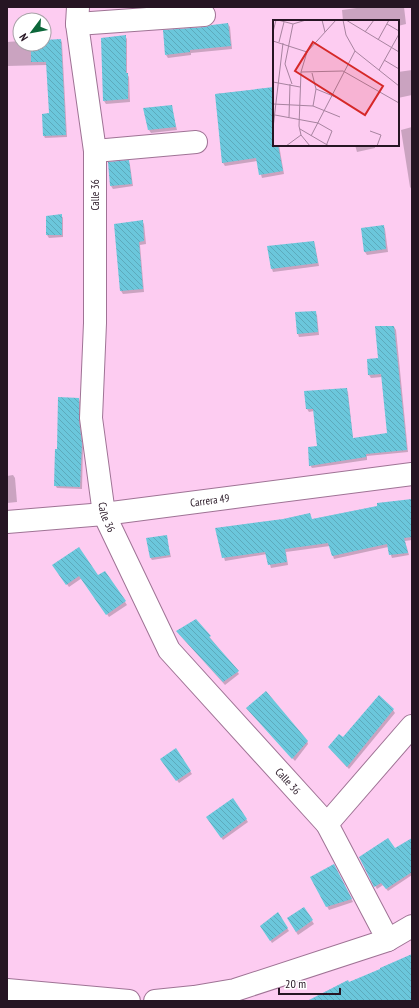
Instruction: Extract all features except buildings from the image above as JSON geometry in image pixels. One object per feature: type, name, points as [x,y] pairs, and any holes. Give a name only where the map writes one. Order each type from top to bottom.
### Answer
[{"type":"street","points":[[78,15],[204,15]]},
{"type":"street","name":"Calle 36","points":[[78,15],[96,152],[95,323],[91,418],[104,514],[169,650],[327,824],[388,940]]},
{"type":"street","points":[[96,152],[196,142]]},
{"type":"street","name":"Carrera 49","points":[[7,522],[104,514],[412,474]]},
{"type":"street","points":[[327,824],[412,726]]},
{"type":"street","points":[[155,1001],[194,997],[235,990],[388,940],[412,926]]},
{"type":"street","points":[[7,990],[130,1001]]}]
